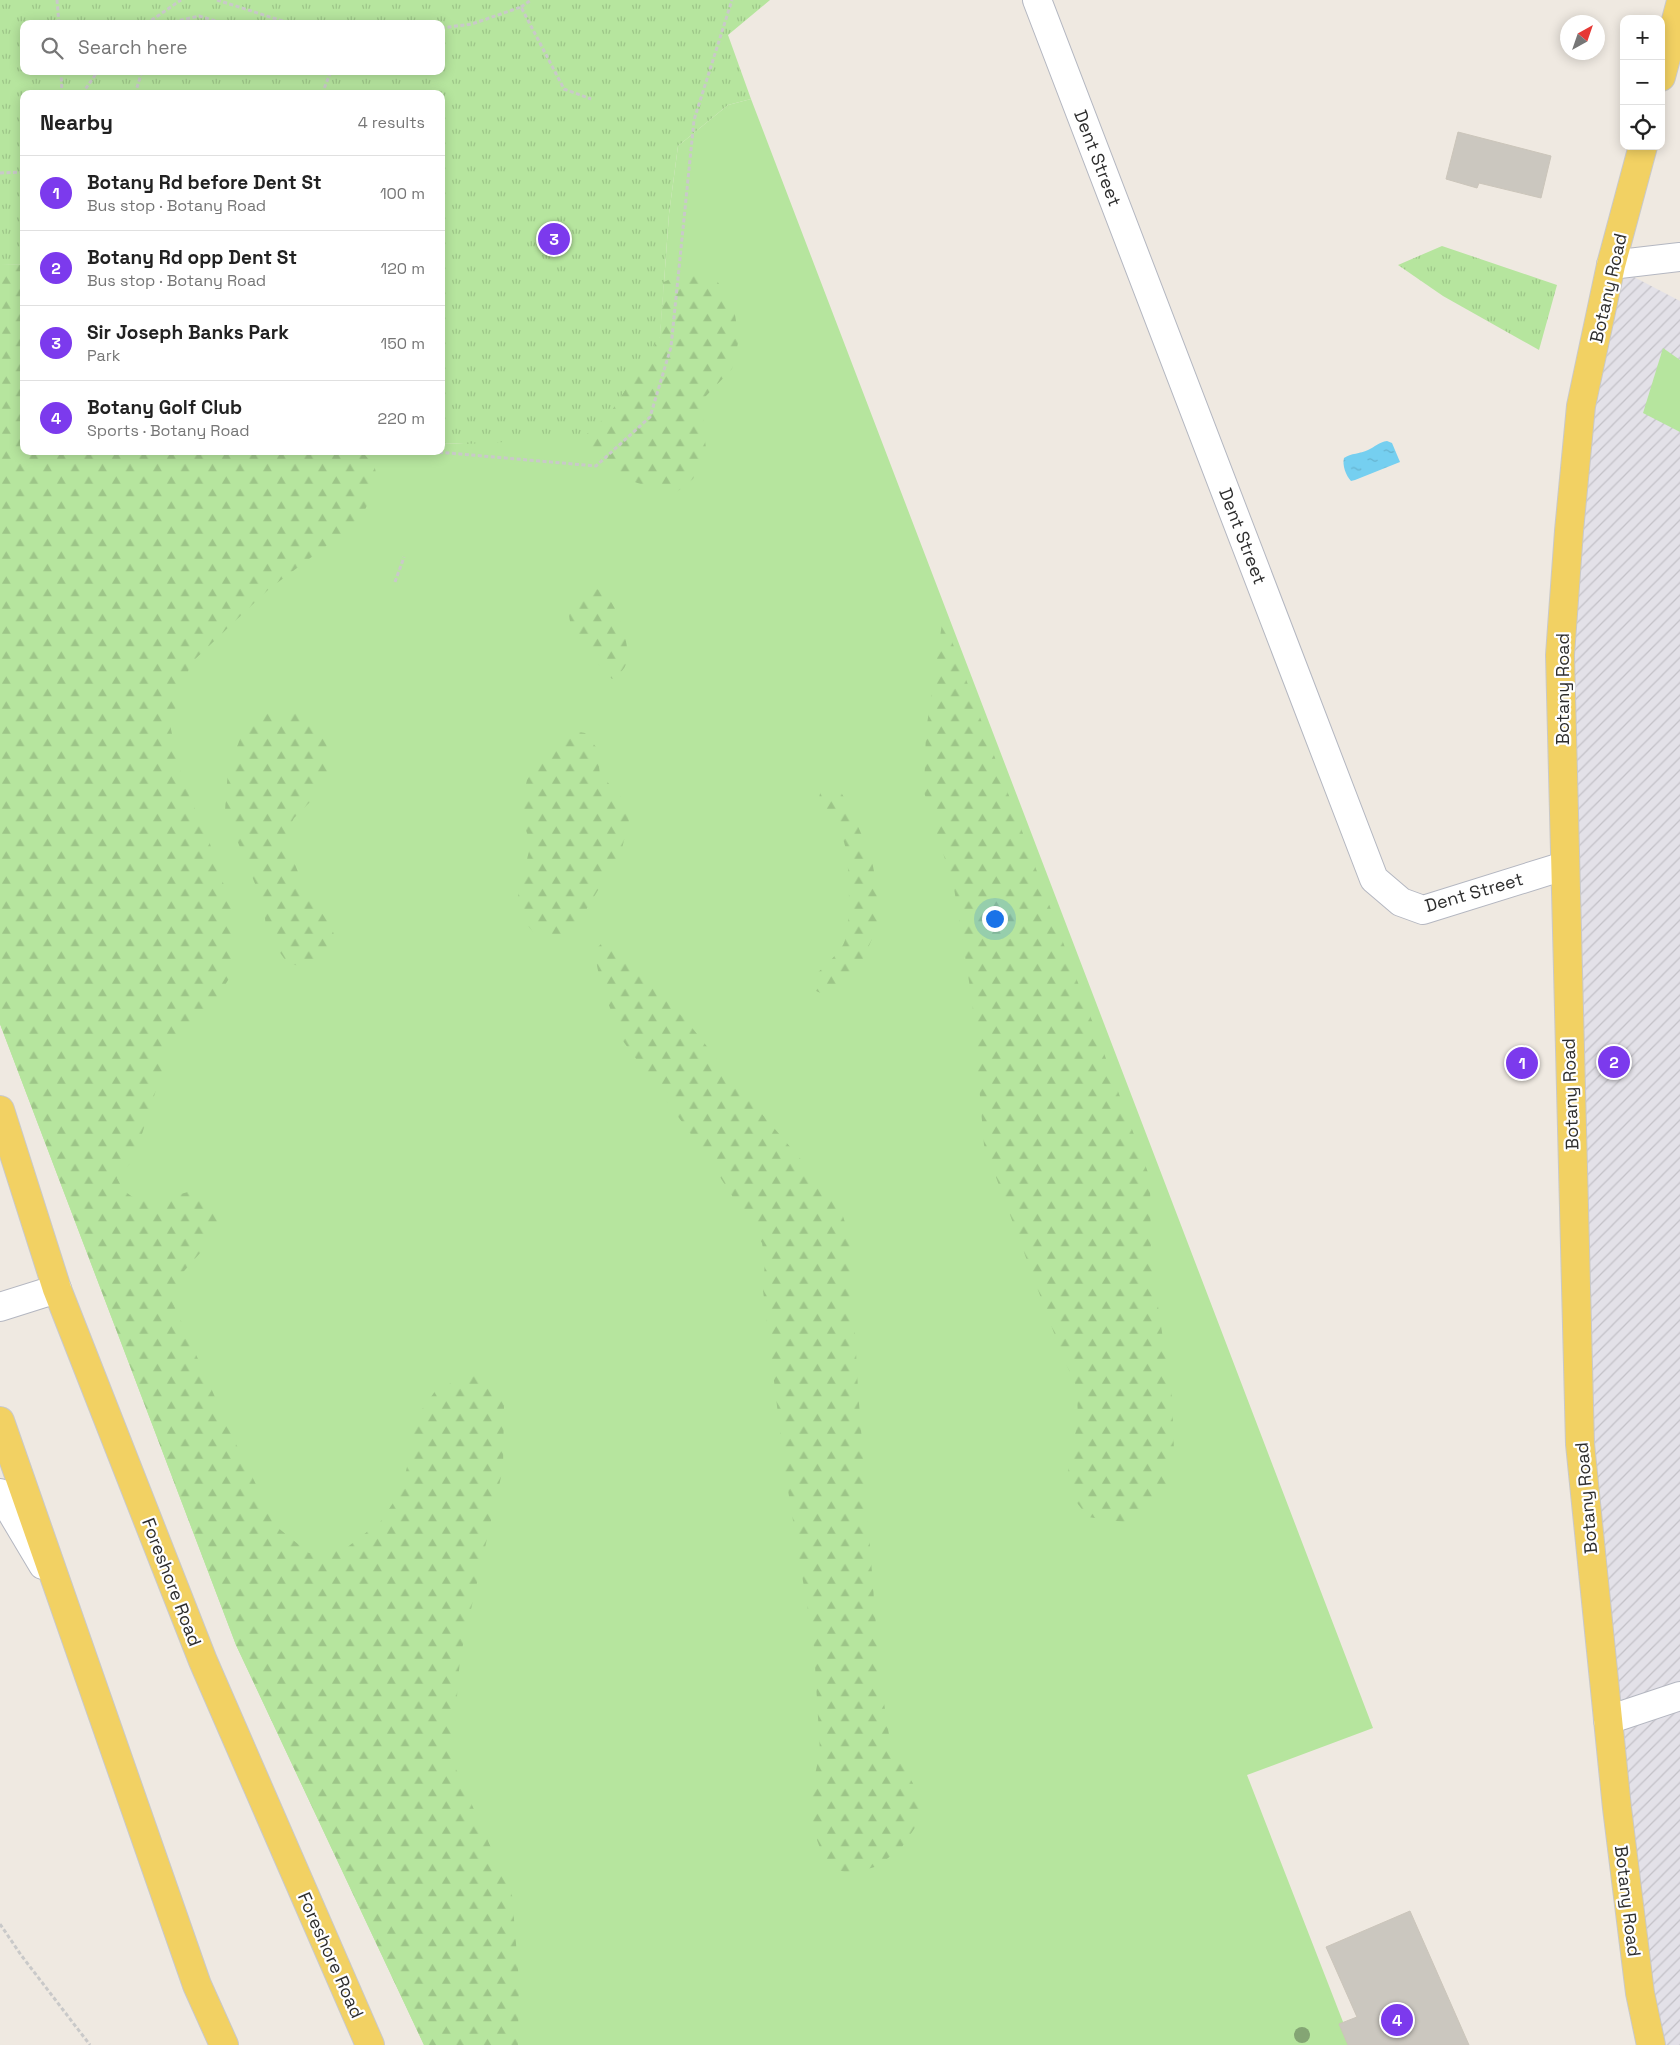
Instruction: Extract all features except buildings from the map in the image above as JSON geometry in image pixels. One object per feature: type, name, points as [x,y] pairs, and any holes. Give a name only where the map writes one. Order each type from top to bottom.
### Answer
[{"type":"main road","points":[[1665,62],[1680,5]]},
{"type":"main road","name":"Botany Road","points":[[1642,150],[1611,265],[1581,406],[1560,655],[1580,1444],[1618,1818],[1640,1993],[1651,2045]]},
{"type":"main road","name":"Foreshore Road","points":[[0,1110],[57,1289],[203,1661],[370,2045]]},
{"type":"main road","points":[[0,1421],[197,1985],[224,2045]]},
{"type":"street","name":"Dent Street","points":[[1037,0],[1374,879],[1401,902],[1422,910],[1564,866]]},
{"type":"street","points":[[1611,265],[1680,257]]},
{"type":"street","points":[[0,1307],[57,1289]]},
{"type":"street","points":[[0,1494],[60,1594]]},
{"type":"street","points":[[1608,1720],[1680,1696]]},
{"type":"path","points":[[57,0],[58,20]]},
{"type":"path","points":[[152,20],[181,0]]},
{"type":"path","points":[[218,0],[280,20]]},
{"type":"path","points":[[445,27],[472,24],[521,7],[531,0]]},
{"type":"path","points":[[445,453],[596,466],[650,417],[671,347],[694,120],[732,0]]},
{"type":"path","points":[[521,7],[564,90],[591,99]]},
{"type":"path","points":[[181,20],[199,16],[208,20]]},
{"type":"path","points":[[61,75],[62,90]]},
{"type":"path","points":[[85,90],[95,75]]},
{"type":"path","points":[[136,90],[141,75]]},
{"type":"path","points":[[324,90],[329,75]]},
{"type":"path","points":[[0,172],[20,172]]},
{"type":"path","points":[[395,582],[404,557]]},
{"type":"path","points":[[0,1924],[21,1955],[90,2045]]},
{"type":"shaded area","points":[[1611,265],[1680,301],[1680,2045],[1651,2045],[1580,1444],[1560,655]]},
{"type":"green space","points":[[0,0],[770,0],[728,35],[751,99],[728,105],[678,146],[669,214],[660,337],[610,413],[582,438],[464,444],[445,443],[445,90],[20,90],[20,265],[0,264]]},
{"type":"green space","points":[[751,99],[1373,1728],[1247,1775],[1352,2045],[424,2045],[236,1645],[0,1024],[0,264],[20,265],[20,455],[445,455],[445,443],[464,444],[660,337],[669,214],[678,146],[728,105]]},
{"type":"green space","points":[[1442,246],[1557,285],[1539,350],[1443,296],[1398,265]]},
{"type":"green space","points":[[0,264],[20,265],[20,455],[365,455],[374,464],[378,482],[363,514],[333,541],[269,589],[191,663],[170,725],[182,778],[210,844],[232,909],[235,969],[210,1009],[170,1046],[134,1159],[117,1178],[124,1189],[132,1196],[141,1200],[161,1199],[196,1190],[220,1208],[215,1231],[201,1252],[177,1279],[173,1303],[235,1442],[277,1527],[309,1553],[345,1549],[381,1521],[401,1491],[410,1455],[415,1419],[436,1390],[467,1376],[494,1376],[504,1405],[503,1468],[460,1658],[452,1760],[512,1895],[519,1980],[518,2045],[424,2045],[236,1645],[0,1024]]},
{"type":"green space","points":[[684,272],[714,277],[733,303],[739,339],[732,369],[704,398],[703,424],[706,449],[693,479],[673,495],[611,474],[582,438],[610,413],[660,337],[664,282]]},
{"type":"green space","points":[[1663,348],[1680,360],[1680,432],[1643,413]]},
{"type":"green space","points":[[592,587],[603,592],[610,600],[619,617],[627,646],[627,662],[621,672],[612,679],[582,645],[574,632],[570,619],[570,607],[577,596]]},
{"type":"green space","points":[[943,617],[1150,1178],[1151,1261],[1172,1397],[1174,1452],[1165,1491],[1130,1523],[1088,1517],[1067,1490],[1069,1457],[1078,1423],[1077,1388],[1063,1357],[984,1145],[972,1000],[954,888],[924,792],[926,731]]},
{"type":"green space","points":[[266,711],[298,711],[325,734],[331,772],[312,800],[294,818],[284,837],[306,892],[331,925],[337,945],[328,957],[302,966],[288,964],[267,934],[263,903],[225,811],[228,770],[245,726]]},
{"type":"green space","points":[[567,730],[585,733],[596,747],[600,774],[624,800],[629,821],[621,852],[577,925],[560,939],[537,936],[527,925],[518,896],[531,843],[519,813],[527,780],[546,750]]},
{"type":"green space","points":[[830,784],[842,794],[849,806],[871,856],[877,887],[877,928],[863,959],[845,984],[827,996],[814,990],[814,976],[843,945],[849,913],[846,849],[842,836],[819,798],[822,785]]},
{"type":"green space","points":[[601,944],[617,953],[685,1019],[745,1094],[839,1204],[850,1238],[858,1390],[880,1678],[890,1741],[917,1791],[920,1820],[902,1847],[878,1866],[850,1874],[827,1866],[817,1840],[809,1802],[820,1752],[814,1648],[785,1472],[763,1290],[765,1261],[762,1243],[706,1155],[623,1041],[601,985],[594,951]]},
{"type":"water","points":[[1387,441],[1392,443],[1400,462],[1351,481],[1345,470],[1344,458]]},
{"type":"place","name":"Sir Joseph Banks Park","points":[[554,239]]},
{"type":"place","name":"Botany Rd opp Dent St","points":[[1614,1062]]},
{"type":"place","name":"Botany Rd before Dent St","points":[[1522,1063]]},
{"type":"place","name":"Botany Golf Club","points":[[1397,2020]]}]
